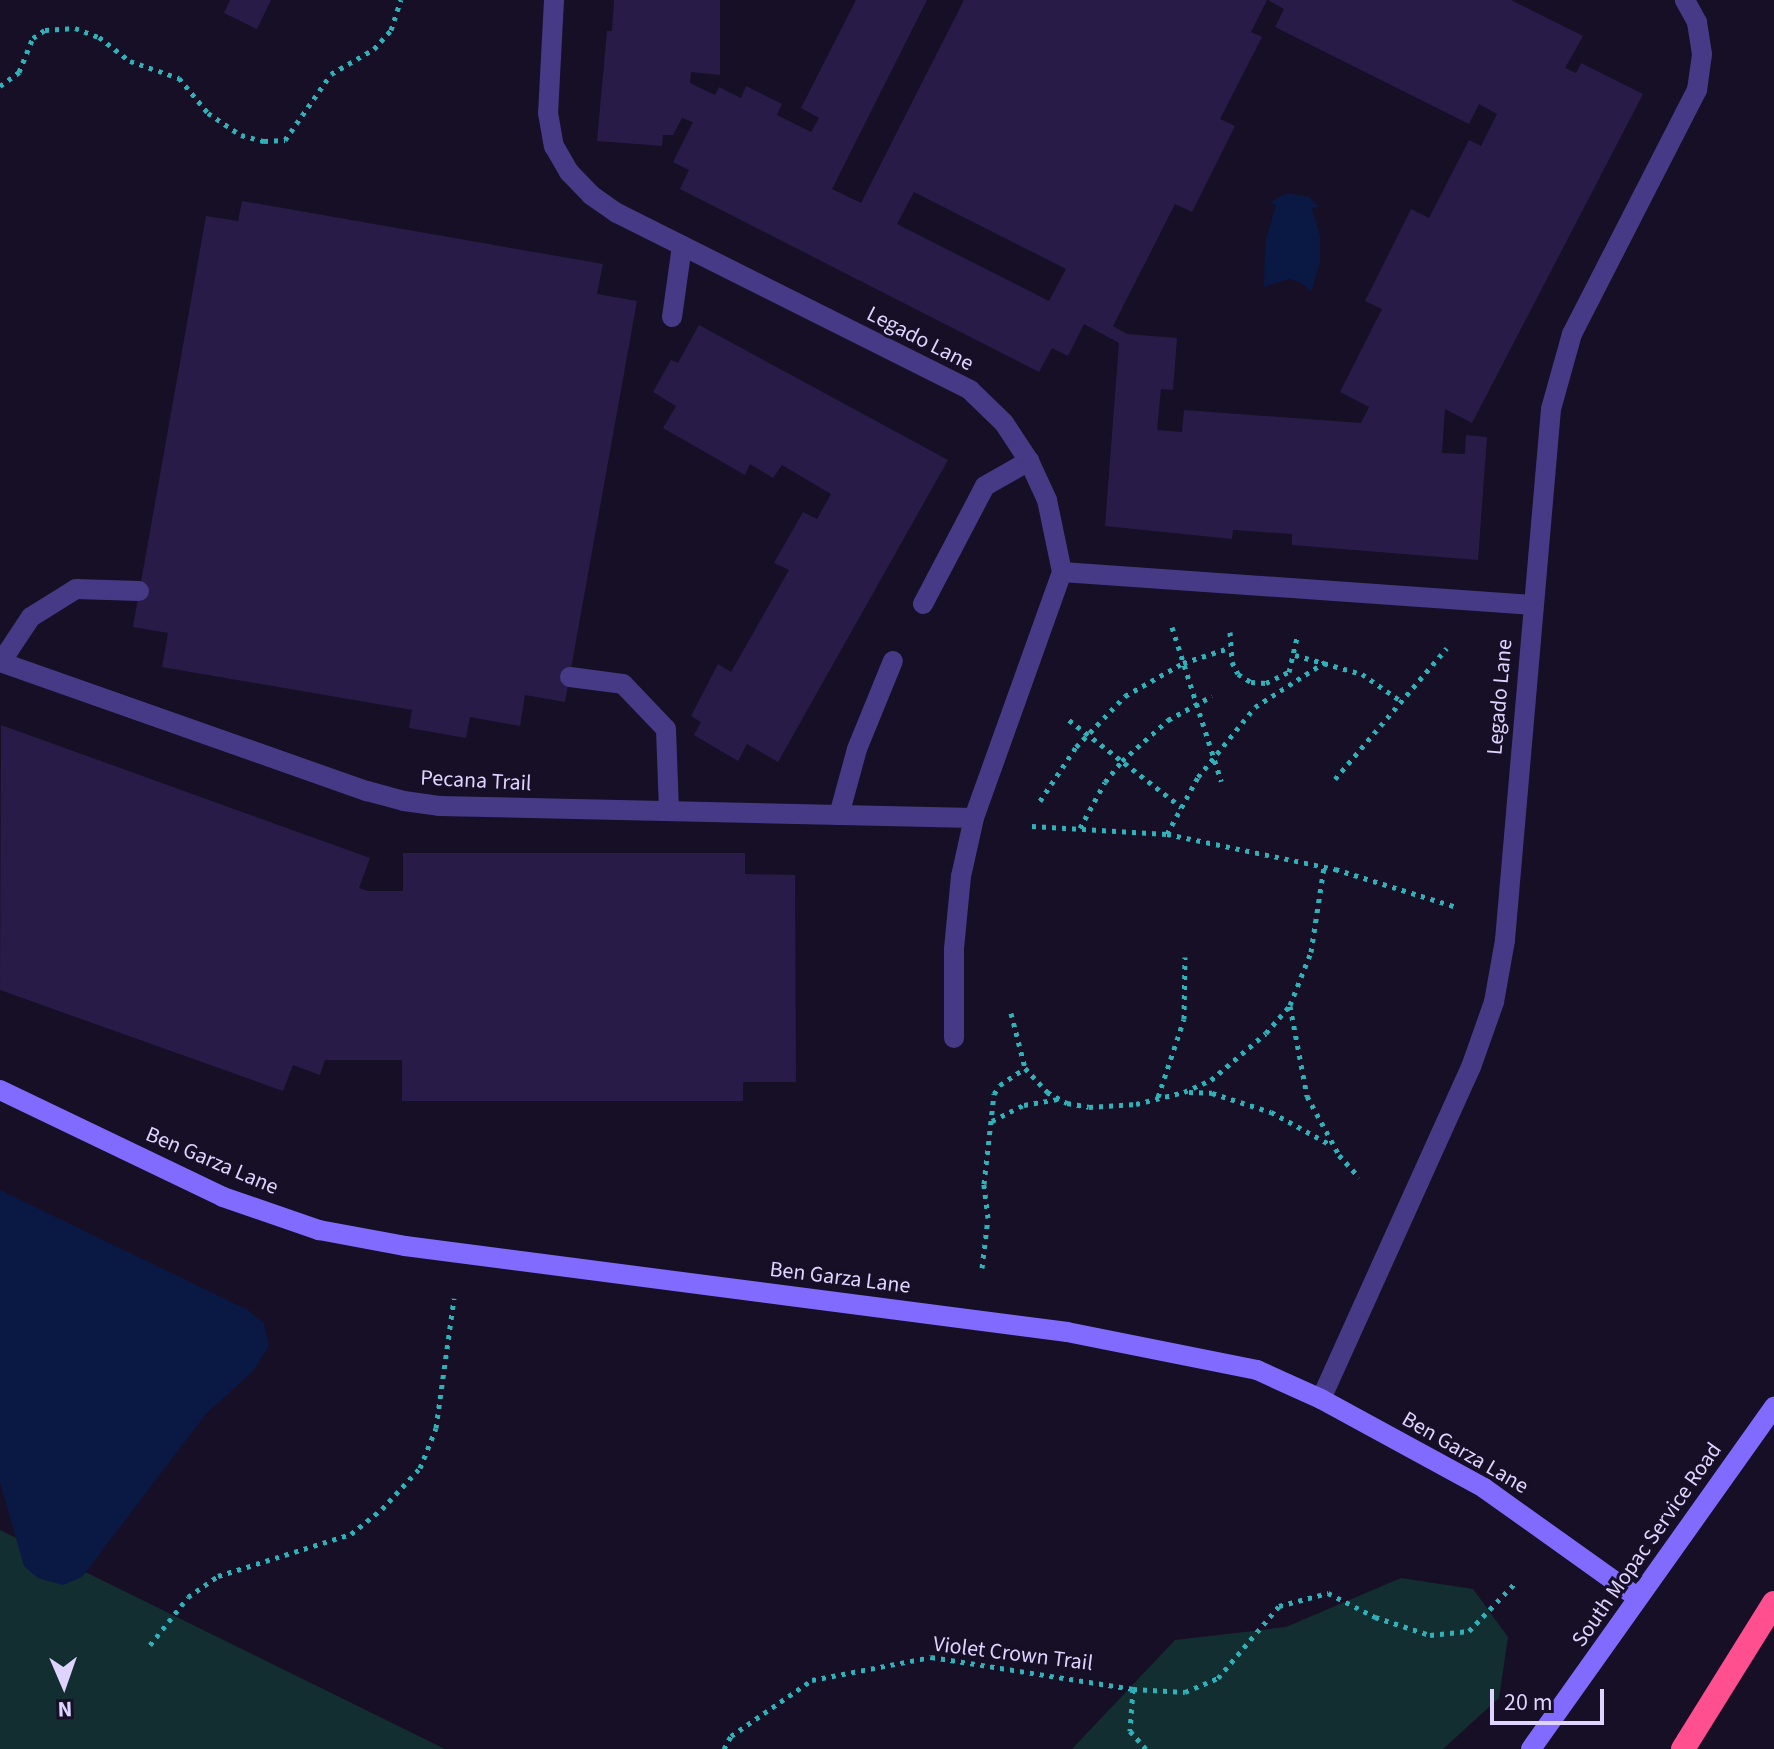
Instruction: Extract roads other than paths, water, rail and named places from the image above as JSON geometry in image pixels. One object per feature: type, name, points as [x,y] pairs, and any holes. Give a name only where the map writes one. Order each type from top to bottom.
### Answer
[{"type":"highway","points":[[1683,1749],[1774,1603]]},
{"type":"street","name":"Legado Lane","points":[[554,0],[548,113],[554,146],[569,172],[591,195],[617,213],[970,390],[1004,423],[1029,461],[1047,500],[1062,572]]},
{"type":"street","name":"Legado Lane","points":[[1321,1399],[1471,1067],[1494,1002],[1505,940],[1551,409],[1572,334],[1697,90],[1702,54],[1697,22],[1685,0]]},
{"type":"street","points":[[672,317],[682,246]]},
{"type":"street","points":[[923,604],[985,486],[1029,461]]},
{"type":"street","points":[[954,1038],[954,949],[961,876],[974,818],[1062,572],[1532,605]]},
{"type":"street","points":[[1,662],[31,617],[76,589],[139,591]]},
{"type":"street","points":[[839,815],[857,749],[893,661]]},
{"type":"street","name":"Pecana Trail","points":[[1,662],[367,791],[404,801],[439,806],[974,818]]},
{"type":"street","points":[[570,677],[623,684],[666,729],[669,810]]},
{"type":"street","name":"Ben Garza Lane","points":[[0,1090],[223,1197],[319,1230],[405,1246],[1067,1332],[1257,1370],[1321,1399],[1484,1488],[1638,1598]]},
{"type":"street","name":"South Mopac Service Road","points":[[1531,1749],[1774,1407]]},
{"type":"water","points":[[1287,193],[1309,197],[1319,207],[1312,208],[1320,236],[1320,263],[1311,292],[1300,282],[1289,279],[1264,287],[1265,243],[1276,205],[1270,202]]},
{"type":"water","points":[[0,1190],[248,1310],[264,1323],[269,1346],[253,1371],[206,1414],[82,1577],[63,1585],[38,1578],[24,1566],[0,1483]]}]
